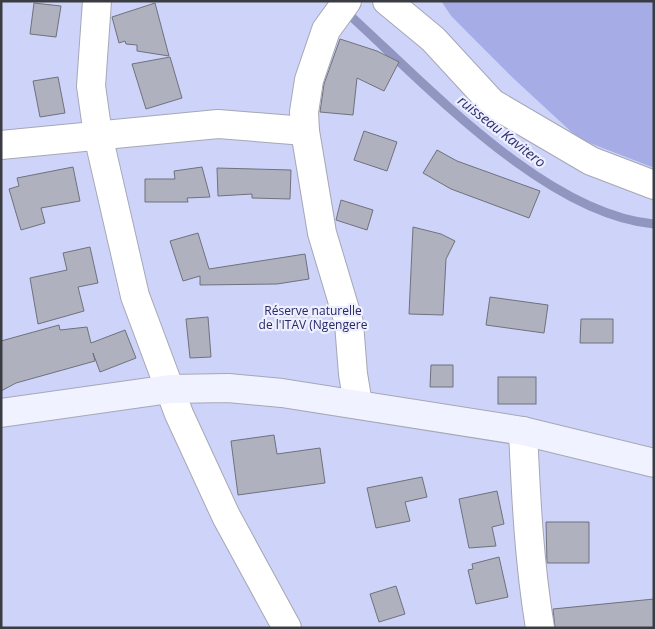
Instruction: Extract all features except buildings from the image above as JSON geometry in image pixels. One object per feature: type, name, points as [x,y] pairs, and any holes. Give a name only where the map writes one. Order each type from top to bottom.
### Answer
[{"type":"street","points":[[97,1],[91,86],[98,135],[134,296],[178,414],[226,516],[287,628]]},
{"type":"street","points":[[347,1],[326,30],[309,80],[304,112],[305,131],[322,233],[349,323],[353,374],[358,404]]},
{"type":"street","points":[[387,1],[433,39],[492,103],[591,161],[654,185]]},
{"type":"street","points":[[1,145],[218,124],[305,131]]},
{"type":"street","points":[[1,413],[170,389],[228,388],[282,393],[358,404],[523,431],[654,463]]},
{"type":"street","points":[[523,431],[532,579],[540,628]]},
{"type":"green space","name":"Réserve naturelle de l'ITAV (Ngengere","points":[[1,1],[441,1],[451,16],[579,139],[654,168],[654,628],[1,628]]},
{"type":"shaded area","points":[[441,1],[654,1],[654,168],[579,139],[513,78],[451,16]]},
{"type":"waterway","name":"ruisseau Kavitero","points":[[344,10],[448,107],[529,171],[570,196],[612,215],[654,224]]}]
